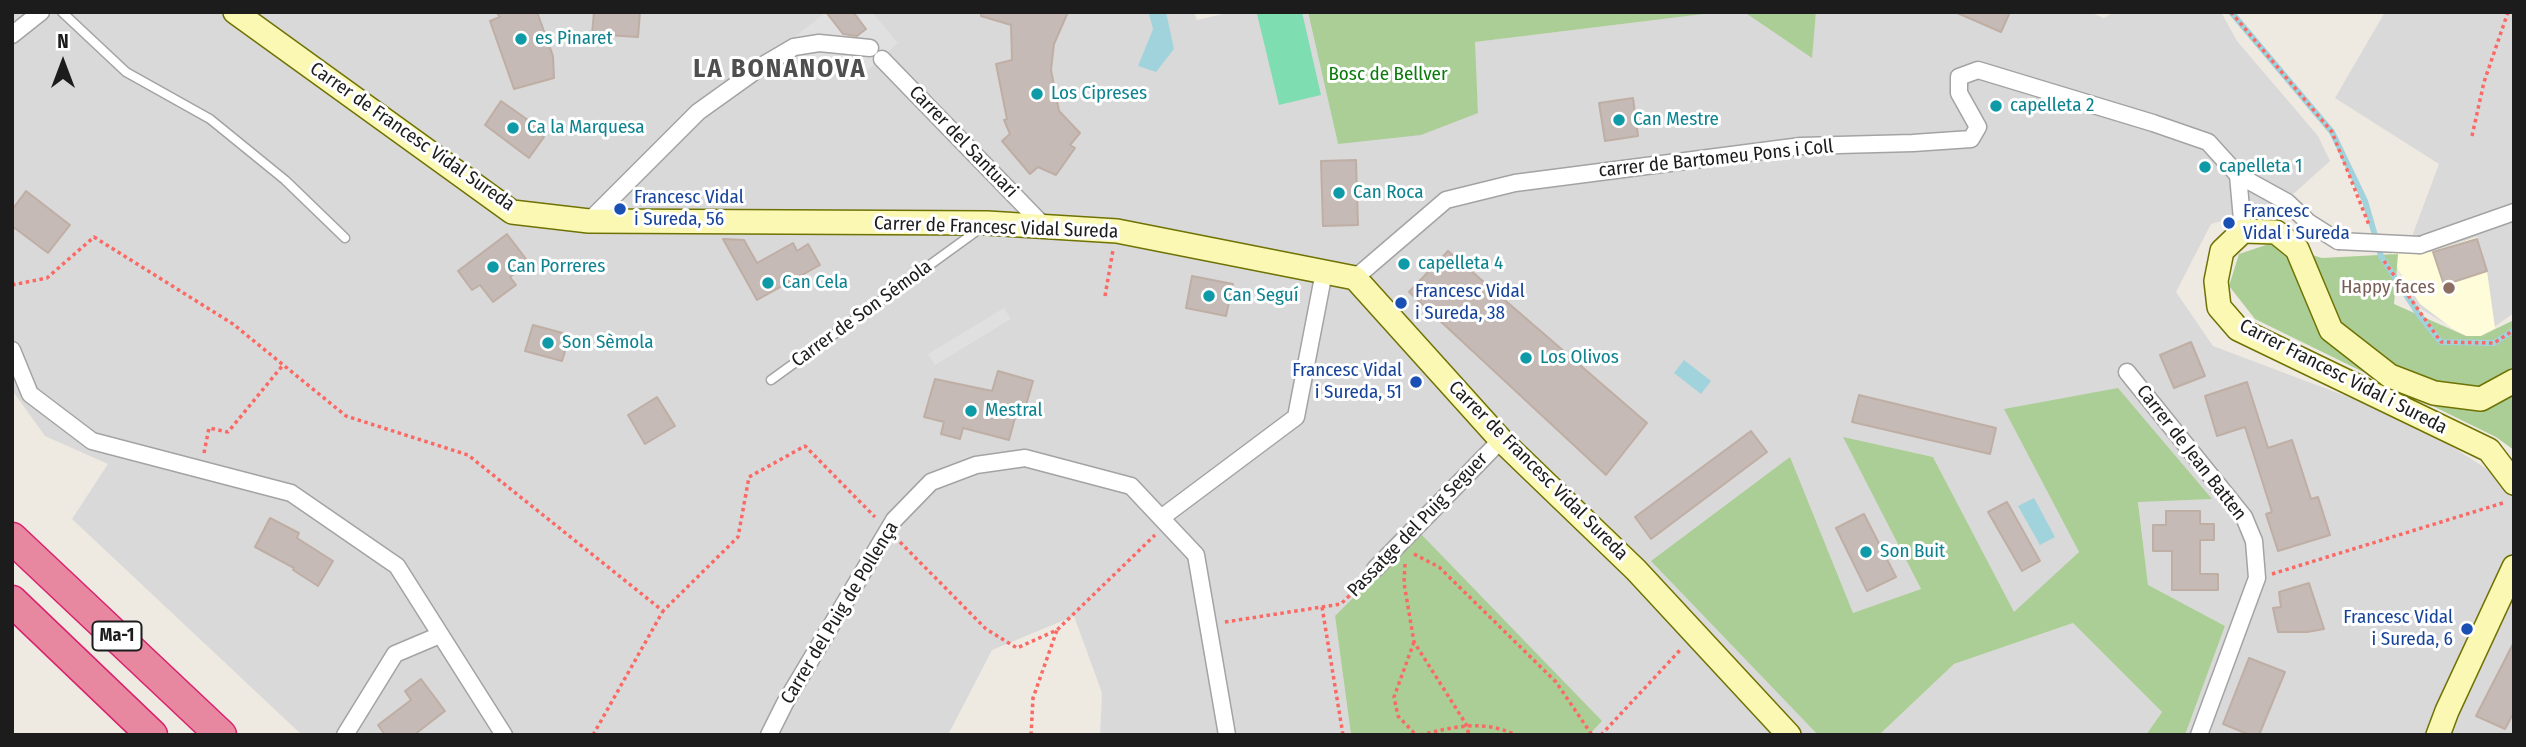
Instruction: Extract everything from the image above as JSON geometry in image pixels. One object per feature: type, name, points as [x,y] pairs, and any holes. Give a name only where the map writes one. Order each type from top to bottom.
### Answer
[{"type":"highway","name":"Ma-1","points":[[12,538],[221,735]]},
{"type":"highway","name":"Ma-1","points":[[12,601],[152,735]]},
{"type":"street","points":[[12,35],[41,12]]},
{"type":"street","name":"Carrer de Francesc Vidal Sureda","points":[[235,12],[512,212],[589,221],[987,223],[1116,231],[1355,278],[1501,439],[1636,570],[1789,735]]},
{"type":"street","name":"Carrer del Santuari","points":[[589,221],[698,112],[765,64],[794,47],[819,43],[876,54],[1044,226]]},
{"type":"street","name":"carrer de Bartomeu Pons i Coll","points":[[1355,278],[1446,200],[1515,183],[1801,146],[1913,144],[1971,139],[1978,127],[1959,93],[1959,77],[1978,70],[2208,142],[2238,175]]},
{"type":"street","points":[[2238,175],[2243,231]]},
{"type":"street","points":[[2238,175],[2287,202],[2308,222],[2338,241],[2420,245],[2514,212]]},
{"type":"street","name":"Carrer Francesc Vidal i Sureda","points":[[2514,381],[2481,399],[2434,393],[2390,376],[2331,330],[2297,249],[2276,232],[2243,231],[2222,251],[2216,281],[2219,307],[2238,329],[2489,450],[2514,483]]},
{"type":"street","points":[[1164,521],[1296,417],[1324,272]]},
{"type":"street","points":[[12,350],[30,394],[92,442],[291,493],[397,566],[504,735]]},
{"type":"street","name":"Carrer de Jean Batten","points":[[2127,372],[2244,517],[2254,541],[2257,578],[2199,735]]},
{"type":"street","name":"Passatge del Puig Seguer","points":[[1375,569],[1407,543],[1501,439]]},
{"type":"street","name":"Carrer del Puig de Pollença","points":[[769,735],[785,703],[894,520],[932,482],[976,465],[1025,458],[1131,485],[1196,555],[1227,735]]},
{"type":"street","points":[[2438,735],[2446,711],[2514,567]]},
{"type":"street","points":[[345,735],[395,654],[440,635]]},
{"type":"lane","points":[[62,12],[126,72],[211,119],[285,180],[345,237]]},
{"type":"lane","name":"Carrer de Son Sémola","points":[[771,380],[987,223]]},
{"type":"path","points":[[2231,12],[2332,132],[2371,232]]},
{"type":"path","points":[[2472,136],[2484,82],[2508,12]]},
{"type":"path","points":[[1105,296],[1116,231]]},
{"type":"path","points":[[12,285],[47,278],[94,237],[233,324],[345,416],[468,455],[663,611]]},
{"type":"path","points":[[2381,256],[2441,342],[2494,343],[2514,330]]},
{"type":"path","points":[[201,470],[209,428],[228,432],[283,365]]},
{"type":"path","points":[[593,735],[663,611],[738,537],[750,477],[805,446],[986,629],[1017,648],[1057,630],[1164,521]]},
{"type":"path","points":[[2257,578],[2505,502],[2514,502]]},
{"type":"path","points":[[1407,543],[1404,583],[1414,642],[1466,724],[1469,735]]},
{"type":"path","points":[[1407,543],[1440,567],[1556,682],[1592,735]]},
{"type":"path","name":"Passatge del Puig Seguer","points":[[1209,624],[1341,604],[1375,569]]},
{"type":"path","points":[[1322,607],[1343,735]]},
{"type":"path","points":[[1031,735],[1033,698],[1057,630]]},
{"type":"path","points":[[1601,735],[1695,634]]},
{"type":"path","points":[[1414,642],[1394,697],[1398,716],[1418,735],[1466,724],[1503,729],[1516,735]]},
{"type":"shaded area","points":[[12,12],[1194,12],[1197,20],[1232,12],[1308,12],[1338,144],[1478,113],[1474,42],[1719,12],[1744,12],[1811,57],[1816,12],[2089,12],[2104,18],[2114,12],[2221,12],[2237,41],[2318,136],[2330,161],[2282,204],[2211,224],[2176,292],[2213,346],[2412,421],[2490,471],[2514,479],[2514,735],[2185,735],[2225,626],[2148,586],[2138,501],[2211,499],[2005,409],[2079,552],[2014,614],[1933,457],[1844,438],[1921,589],[1853,614],[1651,560],[1818,735],[1589,735],[1602,721],[1335,616],[1351,735],[1100,735],[1102,693],[1074,616],[992,650],[948,735],[302,735],[72,519],[108,464],[45,436],[12,390]]},
{"type":"shaded area","points":[[826,12],[852,40],[866,29],[857,12],[872,12],[898,43],[858,79],[844,77],[795,57],[792,39]]},
{"type":"shaded area","points":[[2385,12],[2514,12],[2514,313],[2481,336],[2466,336],[2416,306],[2399,271],[2439,164],[2335,98]]},
{"type":"shaded area","name":"Happy faces","points":[[2477,237],[2487,271],[2495,328],[2481,336],[2466,336],[2420,304],[2399,271],[2391,251],[2430,252]]},
{"type":"shaded area","points":[[1004,308],[1011,319],[935,365],[928,354]]},
{"type":"shaded area","points":[[2073,623],[2162,712],[2146,735],[1879,735],[1954,664]]},
{"type":"green space","points":[[1302,12],[1321,95],[1279,105],[1257,14]]},
{"type":"green space","name":"Bosc de Bellver","points":[[1308,12],[1720,12],[1475,42],[1478,113],[1421,135],[1338,144]]},
{"type":"green space","points":[[1744,12],[1816,12],[1812,58]]},
{"type":"green space","points":[[2272,243],[2322,258],[2398,254],[2394,304],[2466,336],[2481,336],[2514,320],[2514,450],[2496,437],[2255,319],[2229,286],[2239,254]]},
{"type":"green space","points":[[2118,388],[2212,499],[2138,502],[2148,585],[2225,626],[2185,735],[2146,735],[2162,712],[2073,623],[1954,664],[1879,735],[1818,735],[1651,561],[1790,457],[1853,613],[1921,589],[1843,437],[1933,457],[2014,612],[2079,552],[2004,409]]},
{"type":"green space","points":[[1419,532],[1602,721],[1589,735],[1351,735],[1335,616]]},
{"type":"water","points":[[1166,12],[1174,49],[1156,72],[1138,66],[1153,29],[1149,14]]},
{"type":"water","points":[[1684,360],[1711,381],[1701,394],[1674,373]]},
{"type":"water","points":[[2034,498],[2055,537],[2040,545],[2018,506]]},
{"type":"building","name":"es Pinaret","points":[[496,12],[537,12],[553,56],[554,78],[514,89],[490,21],[500,17]]},
{"type":"building","points":[[594,12],[640,12],[638,37],[592,34]]},
{"type":"building","name":"LA BONANOVA","points":[[826,12],[853,12],[866,29],[857,36],[843,34]]},
{"type":"building","name":"Los Cipreses","points":[[981,12],[1068,12],[1054,44],[1051,70],[1059,111],[1080,133],[1070,145],[1075,148],[1056,175],[1038,167],[1030,174],[1002,141],[1010,134],[1004,120],[1007,119],[996,64],[1012,60],[1011,25],[981,16]]},
{"type":"building","points":[[1955,12],[2010,12],[2001,32]]},
{"type":"building","name":"Can Mestre","points":[[1633,98],[1638,136],[1605,141],[1599,103]]},
{"type":"building","name":"Ca la Marquesa","points":[[501,101],[538,127],[535,130],[544,137],[529,158],[485,125]]},
{"type":"building","name":"Can Roca","points":[[1356,160],[1358,225],[1323,226],[1321,161]]},
{"type":"building","points":[[26,191],[70,225],[48,253],[12,226],[12,210]]},
{"type":"building","name":"Can Porreres","points":[[507,234],[529,263],[510,277],[516,285],[493,302],[480,285],[472,290],[458,271]]},
{"type":"building","name":"Can Cela","points":[[723,239],[744,240],[757,263],[793,243],[797,251],[808,244],[820,265],[757,300]]},
{"type":"building","points":[[2477,239],[2487,271],[2444,285],[2433,252]]},
{"type":"building","name":"Los Olivos","points":[[1448,251],[1647,423],[1606,475],[1409,292]]},
{"type":"building","name":"Can Seguí","points":[[1192,276],[1233,284],[1226,316],[1186,308]]},
{"type":"building","name":"Son Sèmola","points":[[533,325],[570,335],[562,361],[525,351]]},
{"type":"building","points":[[2191,342],[2205,376],[2174,388],[2160,355]]},
{"type":"building","name":"Mestral","points":[[998,371],[1033,381],[1026,405],[1019,403],[1009,440],[963,428],[960,439],[941,434],[944,422],[924,417],[935,379],[992,391]]},
{"type":"building","points":[[2247,382],[2268,448],[2292,440],[2311,499],[2318,497],[2330,535],[2278,551],[2266,514],[2272,512],[2245,427],[2217,436],[2205,396]]},
{"type":"building","points":[[1859,395],[1996,428],[1990,454],[1852,422]]},
{"type":"building","points":[[657,397],[675,426],[645,444],[628,415]]},
{"type":"building","points":[[1751,431],[1767,452],[1651,539],[1635,517]]},
{"type":"building","points":[[2007,502],[2040,561],[2022,571],[1988,512]]},
{"type":"building","points":[[2166,511],[2200,511],[2200,524],[2214,524],[2214,540],[2200,540],[2200,574],[2218,574],[2218,590],[2172,590],[2172,551],[2153,551],[2153,525],[2166,525]]},
{"type":"building","name":"Son Buit","points":[[1864,514],[1896,577],[1867,591],[1836,528]]},
{"type":"building","points":[[270,518],[299,533],[297,538],[333,561],[318,586],[293,570],[294,568],[255,547]]},
{"type":"building","points":[[2309,583],[2324,629],[2278,632],[2273,608],[2281,607],[2279,592]]},
{"type":"building","points":[[2514,642],[2514,712],[2505,729],[2476,716]]},
{"type":"building","points":[[2249,658],[2285,672],[2259,735],[2250,735],[2223,724]]},
{"type":"building","points":[[421,679],[445,711],[414,735],[385,735],[378,725],[411,700],[405,691]]},
{"type":"waterway","points":[[2231,12],[2332,132],[2365,201],[2381,256],[2419,315],[2441,342],[2494,343],[2514,330]]},
{"type":"place","name":"es Pinaret","points":[[521,39]]},
{"type":"place","name":"Los Cipreses","points":[[1037,94]]},
{"type":"place","name":"capelleta 2","points":[[1996,106]]},
{"type":"place","name":"Can Mestre","points":[[1619,120]]},
{"type":"place","name":"Ca la Marquesa","points":[[513,128]]},
{"type":"place","name":"capelleta 1","points":[[2205,167]]},
{"type":"place","name":"Can Roca","points":[[1339,193]]},
{"type":"place","name":"Francesc Vidal i Sureda, 56","points":[[620,209]]},
{"type":"place","name":"Francesc Vidal i Sureda","points":[[2229,223]]},
{"type":"place","name":"capelleta 4","points":[[1404,264]]},
{"type":"place","name":"Can Porreres","points":[[493,267]]},
{"type":"place","name":"Can Cela","points":[[768,283]]},
{"type":"place","name":"Happy faces","points":[[2449,288]]},
{"type":"place","name":"Can Seguí","points":[[1209,296]]},
{"type":"place","name":"Francesc Vidal i Sureda, 38","points":[[1401,303]]},
{"type":"place","name":"Son Sèmola","points":[[548,343]]},
{"type":"place","name":"Los Olivos","points":[[1526,358]]},
{"type":"place","name":"Francesc Vidal i Sureda, 51","points":[[1416,382]]},
{"type":"place","name":"Mestral","points":[[971,411]]},
{"type":"place","name":"Son Buit","points":[[1866,552]]},
{"type":"place","name":"Francesc Vidal i Sureda, 6","points":[[2467,629]]},
{"type":"district","name":"LA BONANOVA","points":[[780,70]]}]
